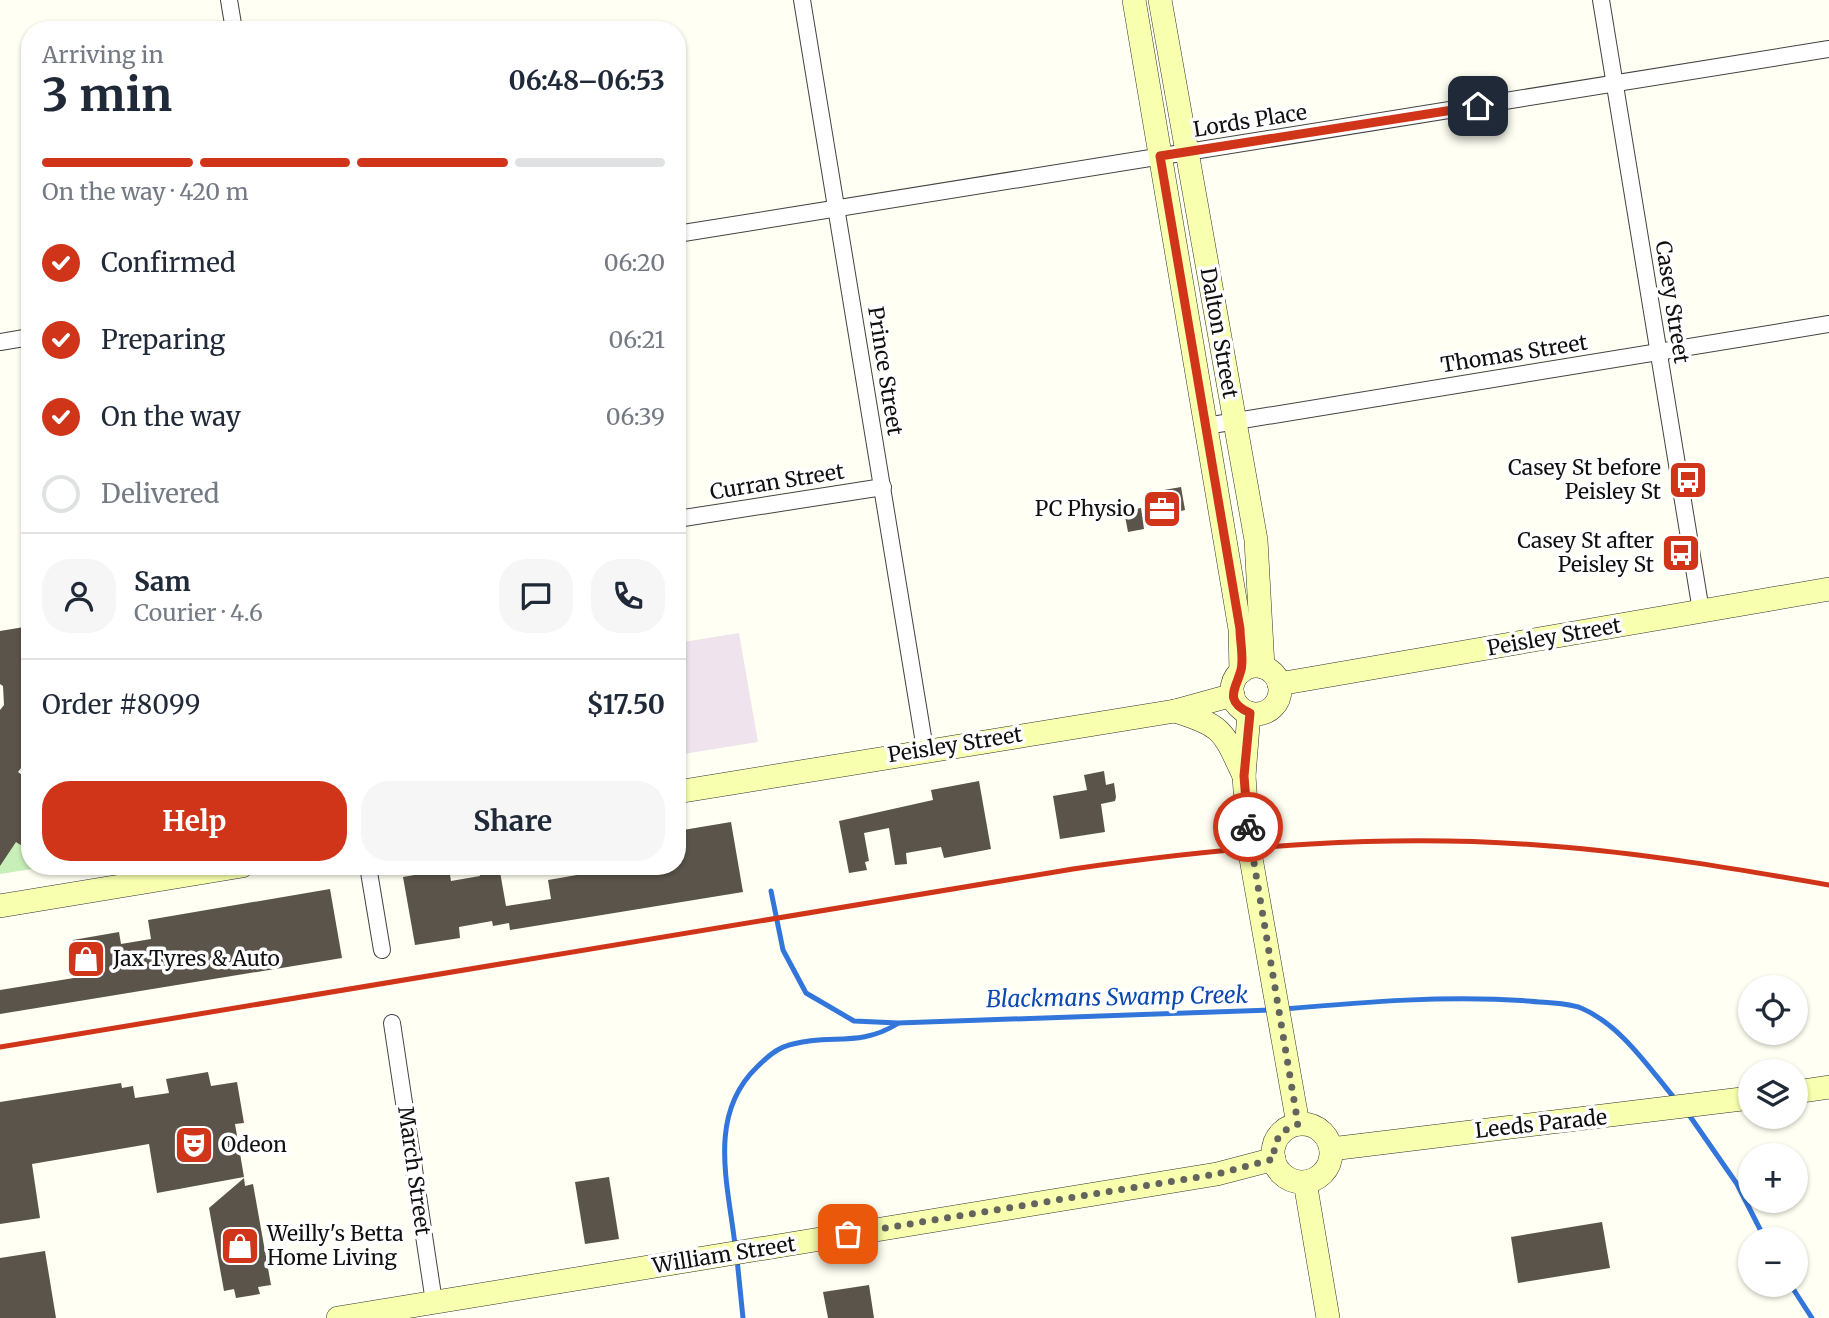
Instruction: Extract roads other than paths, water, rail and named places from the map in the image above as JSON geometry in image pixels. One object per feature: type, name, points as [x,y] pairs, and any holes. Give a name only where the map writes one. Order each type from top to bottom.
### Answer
[{"type":"main road","name":"Dalton Street","points":[[1135,0],[1240,629],[1261,675]]},
{"type":"main road","name":"Dalton Street","points":[[1160,0],[1256,540],[1261,675]]},
{"type":"main road","name":"Peisley Street","points":[[1261,675],[1701,611],[1829,589]]},
{"type":"main road","points":[[1261,675],[1278,698],[1270,710],[1250,713],[1239,706],[1233,695],[1234,682],[1261,675]]},
{"type":"main road","name":"Peisley Street","points":[[686,790],[1175,711],[1233,695]]},
{"type":"main road","points":[[1175,711],[1210,721],[1224,735],[1244,776]]},
{"type":"main road","points":[[1250,713],[1244,776],[1249,847],[1298,1124]]},
{"type":"main road","points":[[0,905],[186,875]]},
{"type":"main road","points":[[1808,1090],[1829,1087]]},
{"type":"main road","name":"Leeds Parade","points":[[1331,1149],[1661,1111],[1738,1100]]},
{"type":"main road","points":[[1298,1124],[1316,1127],[1328,1140],[1331,1149],[1328,1167],[1322,1174],[1306,1182],[1282,1174],[1274,1159],[1276,1141],[1281,1133],[1298,1124]]},
{"type":"main road","name":"William Street","points":[[338,1318],[435,1310],[718,1255],[1217,1174],[1274,1159]]},
{"type":"main road","points":[[1306,1182],[1328,1318]]},
{"type":"street","points":[[229,0],[232,21]]},
{"type":"street","name":"Prince Street","points":[[802,0],[925,750]]},
{"type":"street","name":"Casey Street","points":[[1601,0],[1701,611]]},
{"type":"street","name":"Lords Place","points":[[686,233],[1829,49]]},
{"type":"street","name":"Thomas Street","points":[[1206,426],[1829,324]]},
{"type":"street","points":[[0,342],[21,338]]},
{"type":"street","name":"Curran Street","points":[[686,518],[883,487]]},
{"type":"street","points":[[370,875],[382,950]]},
{"type":"street","name":"March Street","points":[[392,1023],[435,1310]]},
{"type":"waterway","name":"Blackmans Swamp Creek","points":[[771,891],[783,950],[806,993],[854,1021],[898,1023],[1271,1010]]},
{"type":"waterway","name":"Blackmans Swamp Creek","points":[[1284,1009],[1436,999],[1498,999],[1575,1006],[1595,1016],[1622,1036],[1676,1100]]},
{"type":"waterway","points":[[735,1245],[725,1151],[731,1106],[741,1086],[761,1063],[782,1047],[807,1041],[858,1038],[897,1024]]},
{"type":"waterway","name":"Blackmans Swamp Creek","points":[[1687,1112],[1737,1184],[1759,1227]]},
{"type":"waterway","points":[[737,1259],[743,1318]]},
{"type":"waterway","name":"Blackmans Swamp Creek","points":[[1798,1297],[1812,1318]]},
{"type":"railway","points":[[0,1047],[1073,869],[1251,848],[1370,842],[1490,842],[1655,857],[1829,885]]},
{"type":"place","name":"Casey St before Peisley St","points":[[1688,480]]},
{"type":"place","name":"PC Physio","points":[[1162,509]]},
{"type":"place","name":"Casey St after Peisley St","points":[[1681,553]]},
{"type":"place","name":"Jax Tyres & Auto","points":[[86,959]]},
{"type":"place","name":"Odeon","points":[[194,1145]]},
{"type":"place","name":"Weilly's Betta Home Living","points":[[240,1246]]}]
